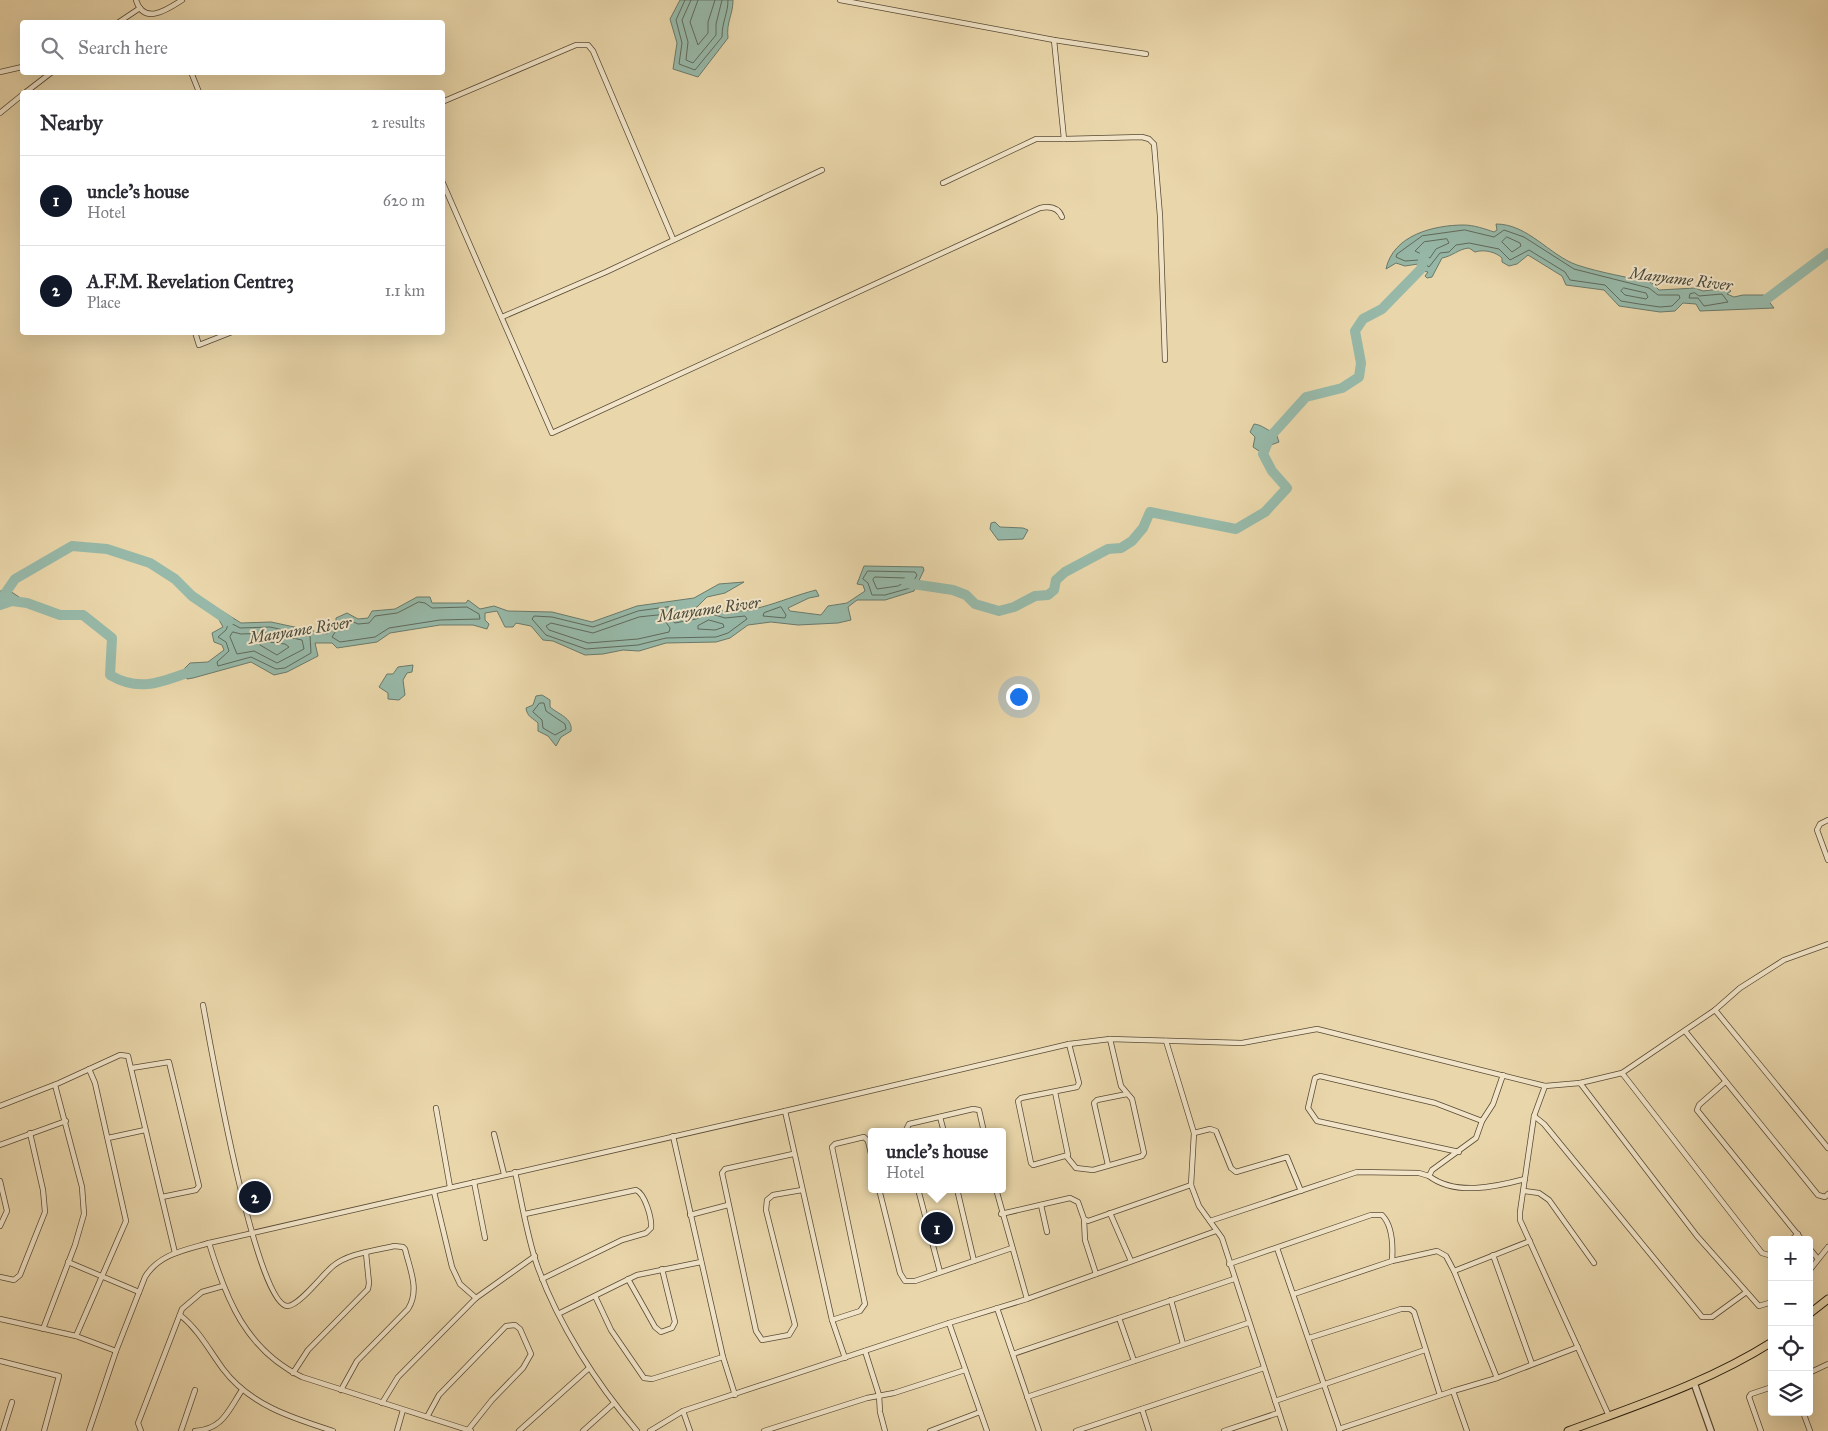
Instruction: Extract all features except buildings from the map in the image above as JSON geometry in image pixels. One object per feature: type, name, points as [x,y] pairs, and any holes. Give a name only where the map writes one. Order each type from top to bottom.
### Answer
[{"type":"main road","points":[[1813,1311],[1828,1299]]},
{"type":"main road","points":[[1568,1431],[1694,1384],[1729,1367],[1768,1344]]},
{"type":"street","points":[[136,0],[140,8],[148,13],[158,14],[182,0]]},
{"type":"street","points":[[841,0],[1054,40],[1146,54]]},
{"type":"street","points":[[122,20],[140,8]]},
{"type":"street","points":[[1054,40],[1064,139]]},
{"type":"street","points":[[445,101],[576,44],[588,45],[593,51],[673,239]]},
{"type":"street","points":[[0,72],[20,67]]},
{"type":"street","points":[[29,90],[48,75]]},
{"type":"street","points":[[191,75],[198,90]]},
{"type":"street","points":[[0,113],[20,97]]},
{"type":"street","points":[[943,183],[1036,139],[1142,137],[1149,139],[1154,144],[1160,216],[1165,360]]},
{"type":"street","points":[[502,317],[606,272],[822,170]]},
{"type":"street","points":[[445,188],[552,433],[1040,208],[1052,207],[1060,212],[1062,216]]},
{"type":"street","points":[[196,335],[199,345],[224,335]]},
{"type":"street","points":[[1828,820],[1820,824],[1817,830],[1828,860]]},
{"type":"street","points":[[89,1431],[116,1351],[139,1292],[151,1268],[175,1253],[209,1243],[434,1192],[504,1174],[785,1112],[1069,1044],[1110,1039],[1242,1043],[1316,1029],[1545,1086],[1580,1083],[1622,1073],[1716,1010],[1740,988],[1784,960],[1828,944]]},
{"type":"street","points":[[203,1005],[240,1188],[254,1233],[256,1250],[266,1279],[279,1302],[285,1306],[293,1305],[335,1264],[366,1253],[394,1246],[403,1247],[415,1295],[408,1309],[352,1367],[341,1390]]},
{"type":"street","points":[[1716,1010],[1828,1148]]},
{"type":"street","points":[[1685,1031],[1818,1195],[1825,1197],[1828,1194]]},
{"type":"street","points":[[1055,1092],[1068,1154],[1067,1157],[1071,1164],[1082,1170],[1093,1170],[1142,1156],[1144,1154],[1132,1099],[1121,1086],[1110,1039]]},
{"type":"street","points":[[1166,1041],[1194,1134],[1191,1185],[1198,1206],[1222,1238],[1228,1264],[1285,1431]]},
{"type":"street","points":[[1067,1157],[1035,1166],[1031,1163],[1018,1103],[1021,1098],[1077,1087],[1079,1083],[1069,1044]]},
{"type":"street","points":[[0,1106],[55,1085],[123,1054],[130,1058],[145,1130],[175,1253]]},
{"type":"street","points":[[132,1068],[168,1062],[199,1186],[196,1190],[162,1197]]},
{"type":"street","points":[[76,1336],[126,1221],[96,1082],[89,1069]]},
{"type":"street","points":[[1622,1073],[1762,1253],[1768,1255]]},
{"type":"street","points":[[1429,1176],[1432,1170],[1476,1138],[1482,1122],[1493,1104],[1503,1075]]},
{"type":"street","points":[[1459,1152],[1317,1121],[1308,1108],[1315,1078],[1320,1076],[1435,1103],[1482,1122]]},
{"type":"street","points":[[1725,1082],[1698,1105],[1697,1110],[1798,1234],[1796,1236]]},
{"type":"street","points":[[1580,1083],[1697,1236],[1759,1306],[1768,1303]]},
{"type":"street","points":[[43,1329],[82,1226],[84,1208],[82,1187],[55,1085]]},
{"type":"street","points":[[1545,1086],[1534,1116],[1520,1216],[1609,1416]]},
{"type":"street","points":[[1108,1165],[1094,1103],[1097,1100],[1127,1094]]},
{"type":"street","points":[[436,1108],[450,1187]]},
{"type":"street","points":[[907,1128],[909,1124],[977,1109],[979,1110],[983,1128]]},
{"type":"street","points":[[785,1112],[832,1320],[844,1358]]},
{"type":"street","points":[[1534,1116],[1544,1124],[1704,1319],[1712,1317],[1745,1292]]},
{"type":"street","points":[[940,1117],[943,1128]]},
{"type":"street","points":[[0,1145],[66,1121]]},
{"type":"street","points":[[1194,1134],[1210,1129],[1216,1131],[1234,1172],[1287,1158],[1301,1191]]},
{"type":"street","points":[[108,1138],[145,1130]]},
{"type":"street","points":[[0,1277],[14,1280],[20,1275],[45,1212],[45,1196],[30,1133]]},
{"type":"street","points":[[494,1134],[504,1174]]},
{"type":"street","points":[[672,1136],[723,1357],[735,1395]]},
{"type":"street","points":[[832,1320],[860,1310],[865,1304],[832,1148],[835,1144],[864,1137],[868,1141]]},
{"type":"street","points":[[793,1154],[725,1168],[722,1177],[756,1331],[762,1340],[768,1341],[789,1335],[795,1325],[766,1205],[767,1200],[773,1195],[802,1190]]},
{"type":"street","points":[[1210,1221],[1365,1171],[1419,1173],[1429,1176],[1440,1185],[1478,1188],[1495,1187],[1525,1179]]},
{"type":"street","points":[[516,1172],[534,1256],[542,1279],[588,1369],[613,1404],[637,1431]]},
{"type":"street","points":[[0,1181],[7,1211],[0,1226]]},
{"type":"street","points":[[474,1182],[485,1238]]},
{"type":"street","points":[[1084,1219],[1088,1221],[1191,1185]]},
{"type":"street","points":[[525,1214],[636,1190],[642,1195],[650,1217],[650,1228],[646,1233],[622,1240],[542,1279]]},
{"type":"street","points":[[1524,1191],[1540,1193],[1549,1200],[1594,1263]]},
{"type":"street","points":[[434,1192],[452,1267],[460,1284],[476,1298]]},
{"type":"street","points":[[881,1193],[902,1278],[910,1282],[1012,1248]]},
{"type":"street","points":[[919,1193],[940,1272]]},
{"type":"street","points":[[958,1193],[974,1261]]},
{"type":"street","points":[[997,1193],[1027,1299]]},
{"type":"street","points":[[1002,1214],[1070,1198],[1075,1199],[1084,1219],[1085,1240],[1096,1274]]},
{"type":"street","points":[[690,1216],[728,1205]]},
{"type":"street","points":[[1041,1205],[1047,1232]]},
{"type":"street","points":[[1110,1213],[1131,1261]]},
{"type":"street","points":[[1228,1264],[1377,1214],[1386,1219],[1393,1243],[1392,1261]]},
{"type":"street","points":[[650,1431],[683,1412],[949,1322],[1027,1299],[1216,1231]]},
{"type":"street","points":[[1454,1271],[1530,1241]]},
{"type":"street","points":[[209,1243],[222,1286],[238,1317],[257,1343],[280,1365],[293,1373],[341,1390],[470,1431],[492,1400],[523,1368],[531,1354],[520,1329],[515,1325],[506,1326],[439,1395],[427,1417]]},
{"type":"street","points":[[1813,1266],[1828,1247]]},
{"type":"street","points":[[1277,1248],[1340,1430],[1440,1395],[1497,1378],[1578,1347]]},
{"type":"street","points":[[1294,1294],[1392,1261],[1440,1252],[1446,1256],[1454,1271],[1497,1378]]},
{"type":"street","points":[[293,1373],[308,1350],[368,1289],[366,1253]]},
{"type":"street","points":[[1813,1253],[1818,1259]]},
{"type":"street","points":[[382,1403],[398,1377],[476,1298],[534,1256]]},
{"type":"street","points":[[1493,1256],[1532,1364]]},
{"type":"street","points":[[68,1262],[139,1292]]},
{"type":"street","points":[[560,1313],[628,1279],[662,1269],[701,1262]]},
{"type":"street","points":[[628,1279],[655,1327],[662,1332],[672,1328],[675,1322],[662,1269]]},
{"type":"street","points":[[1013,1354],[1234,1279]]},
{"type":"street","points":[[141,1431],[138,1423],[185,1304],[202,1292],[222,1286]]},
{"type":"street","points":[[595,1296],[614,1336],[644,1378],[652,1379],[723,1357]]},
{"type":"street","points":[[1171,1300],[1184,1344]]},
{"type":"street","points":[[997,1308],[1039,1431]]},
{"type":"street","points":[[1309,1338],[1406,1308],[1414,1312],[1440,1395]]},
{"type":"street","points":[[180,1315],[195,1328],[224,1369],[242,1390],[286,1416],[332,1431]]},
{"type":"street","points":[[1118,1318],[1134,1361]]},
{"type":"street","points":[[0,1319],[76,1336],[116,1351]]},
{"type":"street","points":[[949,1322],[987,1431]]},
{"type":"street","points":[[1027,1397],[1248,1323]]},
{"type":"street","points":[[1276,1401],[1425,1350]]},
{"type":"street","points":[[865,1351],[878,1395],[885,1431]]},
{"type":"street","points":[[0,1361],[59,1376],[44,1431]]},
{"type":"street","points":[[1811,1371],[1828,1364]]},
{"type":"street","points":[[1076,1431],[1264,1368]]},
{"type":"street","points":[[519,1431],[588,1369]]},
{"type":"street","points":[[764,1431],[965,1370]]},
{"type":"street","points":[[1694,1384],[1711,1431]]},
{"type":"street","points":[[1761,1431],[1749,1397],[1751,1394],[1768,1388]]},
{"type":"street","points":[[182,1431],[195,1390]]},
{"type":"street","points":[[195,1431],[209,1430],[218,1424],[242,1390]]},
{"type":"street","points":[[1454,1391],[1467,1431]]},
{"type":"street","points":[[3,1431],[12,1402]]},
{"type":"street","points":[[583,1431],[613,1404]]},
{"type":"street","points":[[1142,1409],[1149,1431]]},
{"type":"street","points":[[397,1431],[403,1410]]},
{"type":"street","points":[[683,1412],[690,1431]]},
{"type":"street","points":[[930,1431],[980,1412]]},
{"type":"street","points":[[1224,1431],[1278,1413]]},
{"type":"street","points":[[1804,1416],[1810,1431]]},
{"type":"water","points":[[680,0],[733,0],[728,38],[698,77],[673,69],[677,43],[670,19]]},
{"type":"water","points":[[1496,224],[1508,225],[1528,234],[1577,265],[1652,283],[1659,290],[1695,288],[1703,291],[1728,288],[1731,291],[1727,294],[1734,297],[1764,295],[1774,308],[1700,311],[1696,304],[1683,303],[1675,311],[1660,312],[1619,306],[1604,290],[1566,285],[1562,276],[1528,255],[1517,264],[1509,266],[1502,262],[1502,258],[1497,254],[1486,251],[1475,252],[1469,248],[1442,258],[1432,277],[1427,278],[1425,276],[1428,272],[1422,271],[1418,264],[1405,266],[1396,263],[1386,269],[1390,257],[1397,248],[1416,234],[1452,225],[1476,226],[1494,232],[1497,230]]},
{"type":"water","points":[[1254,424],[1276,433],[1279,442],[1271,445],[1265,455],[1253,447],[1255,437],[1250,432]]},
{"type":"water","points":[[995,522],[1000,527],[1028,530],[1023,539],[998,540],[990,529],[991,523]]},
{"type":"water","points":[[864,566],[923,567],[924,570],[914,591],[885,600],[857,600],[848,607],[851,620],[838,623],[798,625],[771,622],[748,625],[730,638],[716,642],[666,643],[639,651],[623,650],[585,655],[553,641],[543,640],[531,626],[516,623],[513,627],[505,627],[497,611],[485,613],[485,620],[489,624],[487,629],[473,625],[440,625],[390,633],[377,642],[337,648],[332,643],[315,643],[318,656],[287,672],[274,675],[251,662],[187,679],[183,670],[190,663],[208,662],[224,650],[222,645],[214,642],[212,633],[223,627],[217,616],[222,611],[241,623],[271,622],[327,634],[336,622],[336,618],[347,613],[358,619],[368,618],[372,611],[395,609],[417,597],[430,597],[432,603],[466,603],[468,600],[480,609],[494,606],[508,611],[552,612],[592,622],[637,606],[694,598],[719,584],[744,582],[725,593],[707,597],[697,607],[675,614],[675,618],[695,615],[707,608],[722,611],[749,610],[816,590],[819,596],[809,598],[788,608],[790,611],[821,615],[828,606],[847,603],[865,591],[863,585],[857,584]]},
{"type":"water","points":[[0,591],[10,591],[22,599],[22,605],[15,604],[0,608]]},
{"type":"water","points":[[413,665],[412,672],[407,673],[403,680],[405,695],[399,700],[388,699],[388,693],[379,687],[387,674],[393,674],[398,667]]},
{"type":"water","points":[[542,695],[550,700],[550,707],[570,723],[571,731],[561,737],[556,746],[548,736],[538,731],[538,723],[529,715],[526,708],[533,705],[536,696]]},
{"type":"waterway","name":"Manyame River","points":[[1755,301],[1764,301],[1828,253]]},
{"type":"waterway","name":"Manyame River","points":[[906,583],[953,590],[966,595],[975,604],[999,611],[1014,607],[1035,596],[1048,595],[1054,590],[1056,580],[1065,572],[1108,549],[1121,548],[1132,541],[1143,528],[1150,512],[1236,529],[1265,512],[1287,488],[1272,471],[1263,454],[1270,437],[1306,397],[1342,388],[1359,377],[1361,363],[1355,331],[1363,319],[1382,309],[1421,269],[1424,256]]},
{"type":"waterway","points":[[0,601],[15,579],[72,546],[107,549],[150,563],[175,579],[192,596],[229,621]]},
{"type":"waterway","name":"Manyame River","points":[[0,605],[12,601],[27,603],[60,615],[83,615],[112,638],[110,675],[122,681],[133,684],[154,683],[198,669]]},
{"type":"place","name":"A.F.M. Revelation Centre3","points":[[255,1197]]},
{"type":"place","name":"uncle’s house","points":[[937,1228]]}]
